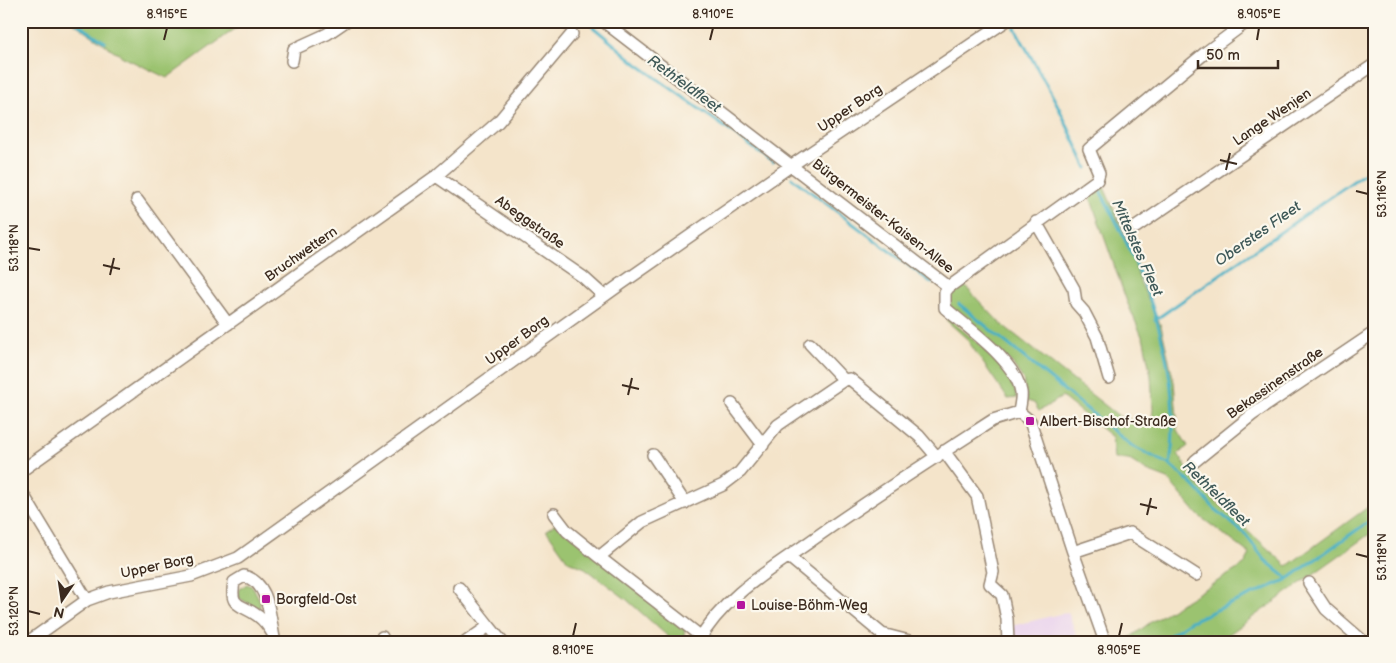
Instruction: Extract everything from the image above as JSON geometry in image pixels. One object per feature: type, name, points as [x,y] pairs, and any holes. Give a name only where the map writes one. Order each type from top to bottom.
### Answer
[{"type":"street","points":[[292,61],[294,49],[327,34],[346,21]]},
{"type":"street","name":"Bürgermeister-Kaisen-Allee","points":[[603,21],[949,287],[945,292],[945,308],[996,353],[1017,379],[1022,394],[1015,412]]},
{"type":"street","name":"Upper Borg","points":[[28,642],[87,600],[109,592],[191,576],[238,558],[604,296],[792,165],[1006,21]]},
{"type":"street","points":[[949,287],[1036,222],[1097,180],[1098,173],[1089,149],[1205,53],[1248,21]]},
{"type":"street","name":"Bruchwettern","points":[[21,471],[436,176],[498,122],[572,34]]},
{"type":"street","name":"Lange Wenjen","points":[[1136,227],[1375,64]]},
{"type":"street","name":"Abeggstraße","points":[[436,176],[583,278],[604,296]]},
{"type":"street","points":[[137,200],[228,324]]},
{"type":"street","points":[[1036,222],[1074,289],[1076,303],[1084,312],[1097,337],[1109,378]]},
{"type":"street","name":"Bekassinenstraße","points":[[1195,461],[1252,415],[1375,332]]},
{"type":"street","points":[[810,344],[844,380]]},
{"type":"street","points":[[599,557],[642,522],[723,485],[740,472],[764,445],[778,425],[844,380],[850,379],[941,454],[977,496],[993,572],[990,584],[1002,595],[1007,619],[1008,642]]},
{"type":"street","points":[[732,404],[764,445]]},
{"type":"street","points":[[554,514],[567,531],[702,640],[710,622],[722,609],[788,556],[993,420],[1015,412],[1030,421],[1105,642]]},
{"type":"street","points":[[653,454],[685,503]]},
{"type":"street","points":[[21,491],[87,600]]},
{"type":"street","points":[[1073,552],[1130,533],[1196,576]]},
{"type":"street","points":[[788,556],[882,634],[914,642]]},
{"type":"street","points":[[238,558],[244,576]]},
{"type":"street","points":[[244,576],[253,578],[261,585],[274,638],[267,624],[258,615],[238,605],[234,600],[232,594],[234,582],[244,576]]},
{"type":"street","points":[[1309,583],[1326,609],[1364,642]]},
{"type":"street","points":[[460,588],[502,642]]},
{"type":"street","points":[[466,642],[489,626]]},
{"type":"shaded area","points":[[1068,612],[1079,642],[1013,642],[1012,626]]},
{"type":"green space","points":[[71,21],[246,21],[167,78],[123,57]]},
{"type":"green space","points":[[1103,185],[1129,244],[1140,282],[1161,326],[1174,382],[1178,430],[1188,446],[1178,454],[1199,486],[1287,566],[1375,502],[1375,530],[1218,642],[1124,642],[1151,622],[1244,565],[1250,554],[1198,515],[1168,479],[1147,471],[1128,459],[1114,459],[1112,437],[1062,397],[1039,411],[1034,403],[1027,401],[1023,379],[1012,363],[951,307],[951,296],[961,282],[1000,323],[1120,417],[1151,425],[1153,410],[1151,376],[1144,341],[1127,302],[1089,194]]},
{"type":"green space","points":[[949,319],[999,364],[1013,386],[1017,398],[1008,399],[966,338],[946,320]]},
{"type":"green space","points":[[557,523],[685,628],[683,642],[674,642],[626,599],[585,568],[568,561],[546,530]]},
{"type":"green space","points":[[247,584],[253,587],[260,601],[260,607],[256,608],[239,598],[239,589]]},
{"type":"waterway","points":[[73,21],[105,42]]},
{"type":"waterway","name":"Rethfeldfleet","points":[[586,21],[637,64],[773,162]]},
{"type":"waterway","name":"Mittelstes Fleet","points":[[1015,28],[1057,104],[1087,168]]},
{"type":"waterway","name":"Oberstes Fleet","points":[[1155,320],[1375,166]]},
{"type":"waterway","name":"Rethfeldfleet","points":[[792,178],[932,283]]},
{"type":"waterway","name":"Mittelstes Fleet","points":[[1098,187],[1131,252],[1157,321],[1172,393],[1173,429],[1170,465]]},
{"type":"waterway","name":"Rethfeldfleet","points":[[959,304],[1132,446],[1170,465],[1193,485],[1214,508],[1245,534],[1265,560],[1288,579]]},
{"type":"waterway","points":[[1160,642],[1191,621],[1288,579],[1375,517]]},
{"type":"place","name":"Albert-Bischof-Straße","points":[[1030,421]]},
{"type":"place","name":"Borgfeld-Ost","points":[[266,599]]},
{"type":"place","name":"Louise-Böhm-Weg","points":[[741,605]]}]
